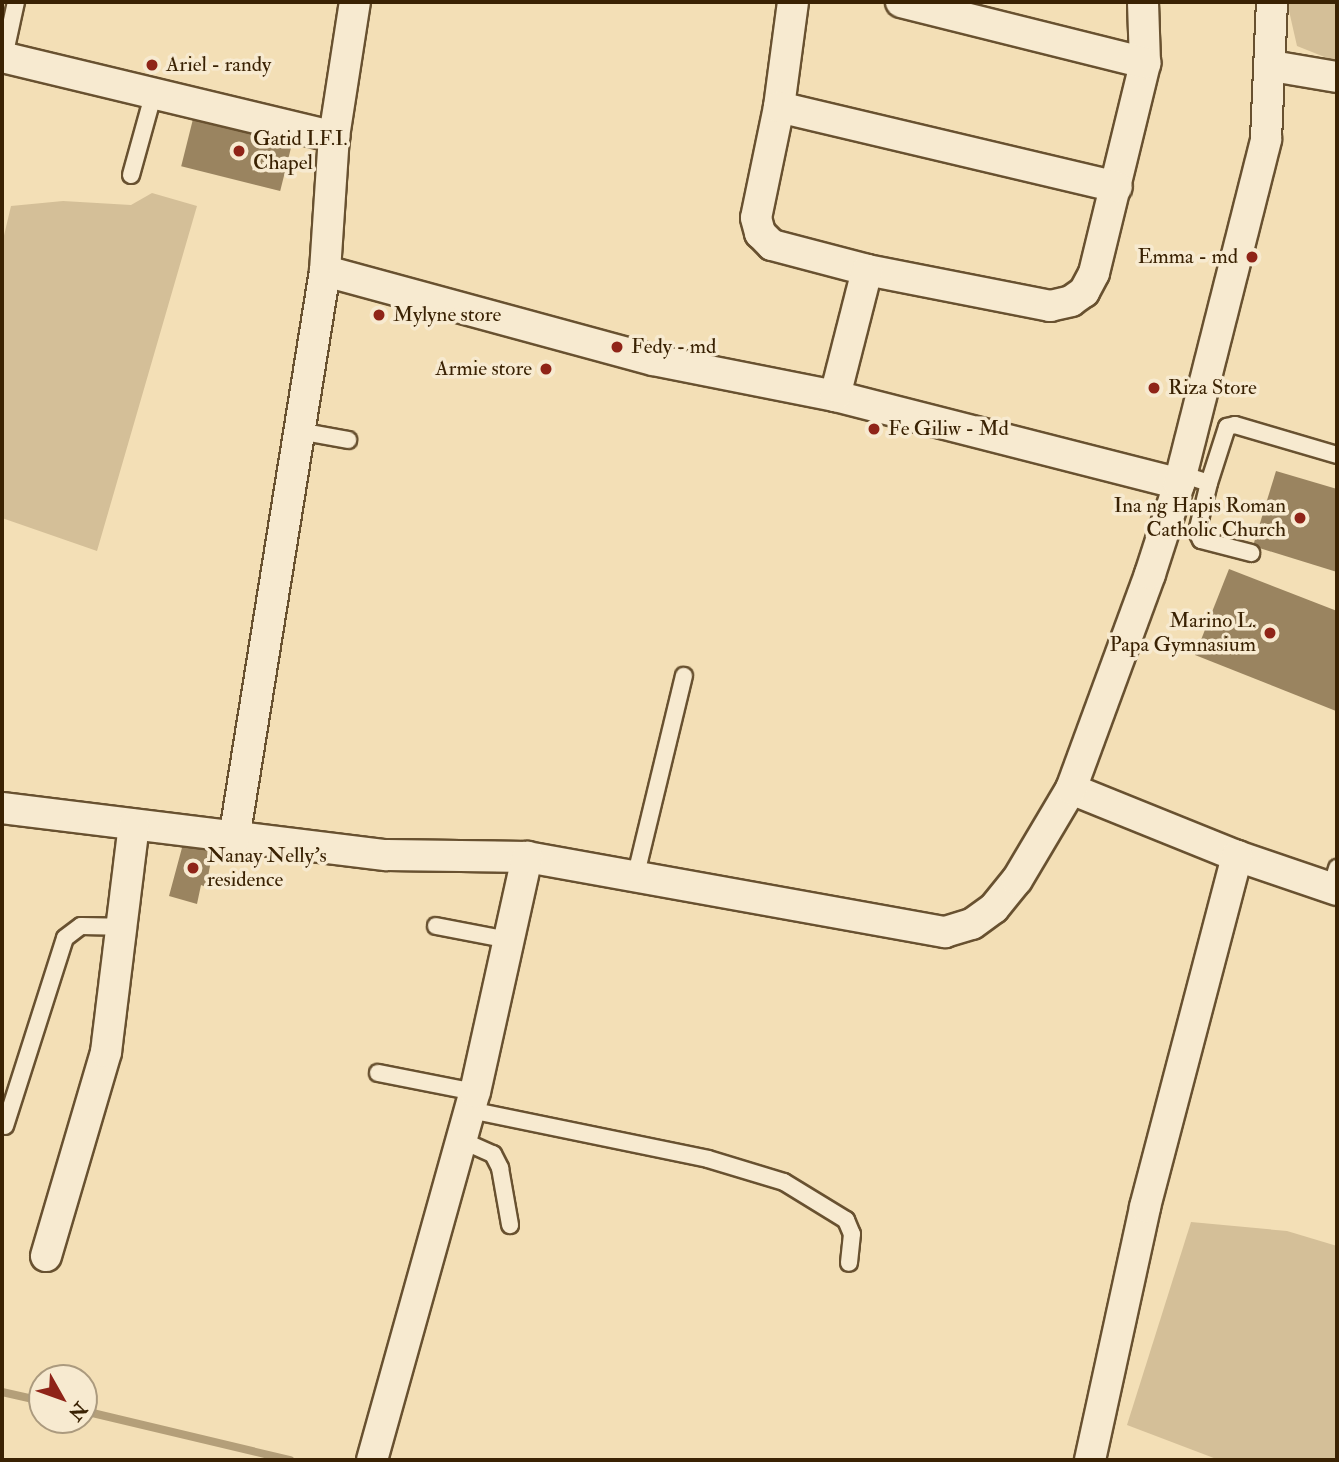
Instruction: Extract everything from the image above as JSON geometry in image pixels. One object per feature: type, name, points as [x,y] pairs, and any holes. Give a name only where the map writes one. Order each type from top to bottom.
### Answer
[{"type":"street","points":[[234,839],[325,271],[334,137],[355,2]]},
{"type":"street","points":[[793,2],[779,107],[756,218],[760,233],[772,246],[867,270],[1050,306],[1071,301],[1084,292],[1094,272],[1145,62],[1143,2]]},
{"type":"street","points":[[901,2],[1145,62]]},
{"type":"street","points":[[2,808],[234,839],[387,855],[527,857],[945,932],[972,924],[994,908],[1017,880],[1070,789],[1180,479],[1266,139],[1272,66],[1272,2]]},
{"type":"street","points":[[3,57],[334,137]]},
{"type":"street","points":[[1272,66],[1337,77]]},
{"type":"street","points":[[779,107],[1116,187]]},
{"type":"street","points":[[835,396],[867,270]]},
{"type":"street","points":[[325,271],[653,360],[835,396],[1180,479]]},
{"type":"street","points":[[1070,789],[1237,856],[1335,882]]},
{"type":"street","points":[[46,1256],[106,1052],[134,825]]},
{"type":"street","points":[[1090,1460],[1145,1207],[1237,856]]},
{"type":"street","points":[[372,1460],[472,1101],[527,857]]},
{"type":"lane","points":[[3,57],[16,2]]},
{"type":"lane","points":[[131,175],[154,92]]},
{"type":"lane","points":[[1251,553],[1201,540],[1197,532],[1227,428],[1235,425],[1337,455]]},
{"type":"lane","points":[[299,430],[348,440]]},
{"type":"lane","points":[[1180,479],[1209,483]]},
{"type":"lane","points":[[635,878],[684,676]]},
{"type":"lane","points":[[5,1126],[65,938],[81,926],[120,927]]},
{"type":"lane","points":[[436,926],[509,940]]},
{"type":"lane","points":[[378,1073],[472,1101],[708,1159],[784,1182],[846,1220],[852,1234],[849,1263]]},
{"type":"lane","points":[[461,1140],[493,1154],[500,1168],[510,1225]]},
{"type":"shaded area","points":[[1287,2],[1337,2],[1337,62],[1297,46]]},
{"type":"shaded area","points":[[152,193],[197,206],[97,551],[2,518],[2,244],[11,206],[63,201],[131,205]]},
{"type":"shaded area","points":[[1191,1222],[1287,1231],[1337,1246],[1337,1460],[1219,1460],[1127,1425]]},
{"type":"building","name":"Gatid I.F.I. Chapel","points":[[195,111],[294,136],[280,191],[181,166]]},
{"type":"building","name":"Ina ng Hapis Roman Catholic Church","points":[[1276,471],[1337,489],[1337,572],[1253,546]]},
{"type":"building","name":"Marino L. Papa Gymnasium","points":[[1229,569],[1337,611],[1336,711],[1195,655]]},
{"type":"building","name":"Nanay Nelly's residence","points":[[183,844],[213,850],[206,887],[201,885],[197,904],[169,896]]},
{"type":"waterway","points":[[2,1392],[28,1398]]},
{"type":"waterway","points":[[98,1414],[290,1460]]},
{"type":"place","name":"Ariel - randy","points":[[152,65]]},
{"type":"place","name":"Gatid I.F.I. Chapel","points":[[239,151]]},
{"type":"place","name":"Emma - md","points":[[1252,257]]},
{"type":"place","name":"Mylyne store","points":[[379,315]]},
{"type":"place","name":"Fedy - md","points":[[617,347]]},
{"type":"place","name":"Armie store","points":[[546,369]]},
{"type":"place","name":"Riza Store","points":[[1154,388]]},
{"type":"place","name":"Fe Giliw - Md","points":[[874,429]]},
{"type":"place","name":"Ina ng Hapis Roman Catholic Church","points":[[1300,518]]},
{"type":"place","name":"Marino L. Papa Gymnasium","points":[[1270,633]]},
{"type":"place","name":"Nanay Nelly's residence","points":[[193,868]]}]
